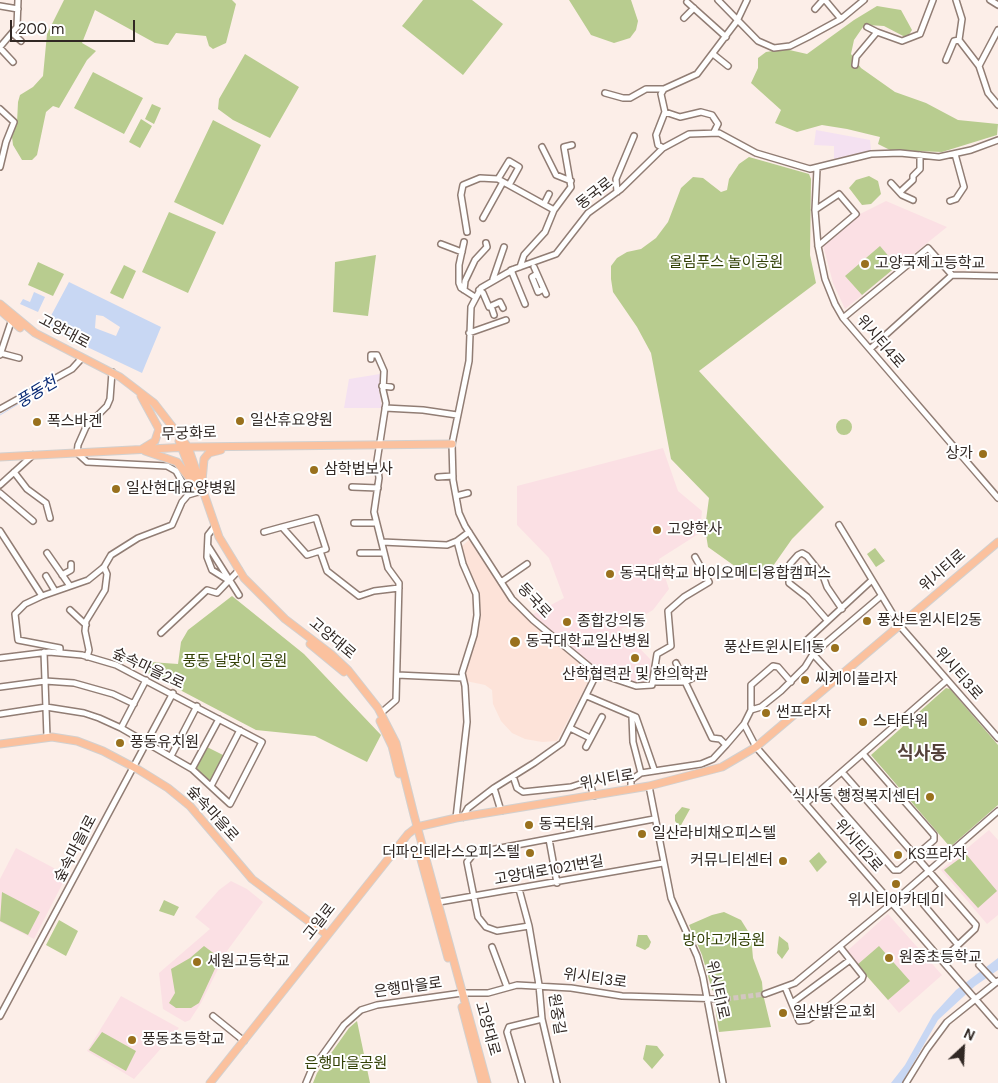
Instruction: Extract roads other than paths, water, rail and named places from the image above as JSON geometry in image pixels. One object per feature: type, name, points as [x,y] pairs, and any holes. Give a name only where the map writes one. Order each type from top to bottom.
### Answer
[{"type":"main road","name":"고양대로","points":[[0,304],[12,318]]},
{"type":"main road","name":"고양대로","points":[[0,310],[35,334],[111,374],[154,403],[186,447],[213,528],[254,595],[282,622],[346,674],[368,700],[387,733],[392,746],[460,994],[487,1083]]},
{"type":"main road","name":"고양대로","points":[[111,374],[141,396],[164,419],[186,447]]},
{"type":"main road","points":[[140,450],[155,441],[159,430],[141,396]]},
{"type":"main road","name":"무궁화로","points":[[0,456],[186,447],[452,444]]},
{"type":"main road","points":[[201,492],[204,459],[209,453],[228,447]]},
{"type":"main road","points":[[140,450],[177,462],[201,492]]},
{"type":"main road","name":"위시티로","points":[[415,828],[459,817],[594,796],[711,772],[756,747],[998,542]]},
{"type":"main road","name":"고양대로","points":[[238,571],[271,607],[348,670],[381,713],[396,743],[415,828],[439,902],[482,1083]]},
{"type":"main road","name":"숲속마을로","points":[[0,744],[47,737],[77,741],[103,751],[134,767],[168,788],[190,806],[252,880],[327,935]]},
{"type":"main road","name":"고일로","points":[[210,1083],[327,935],[415,828]]},
{"type":"street","points":[[13,62],[0,48],[17,24],[18,0]]},
{"type":"street","points":[[718,0],[758,41],[774,48],[790,46],[841,19],[864,0]]},
{"type":"street","points":[[605,93],[630,98],[646,89],[664,89],[690,79],[713,54],[738,21],[747,0]]},
{"type":"street","points":[[815,9],[824,0],[841,19]]},
{"type":"street","points":[[867,27],[902,41],[916,36],[920,34],[933,0]]},
{"type":"street","points":[[956,0],[962,20],[959,40],[979,66],[988,93],[998,105]]},
{"type":"street","points":[[990,0],[998,5]]},
{"type":"street","points":[[687,2],[726,37]]},
{"type":"street","points":[[0,6],[18,9]]},
{"type":"street","points":[[684,18],[694,8]]},
{"type":"street","points":[[979,66],[998,30]]},
{"type":"street","points":[[854,65],[856,57],[877,32]]},
{"type":"street","points":[[12,33],[21,41]]},
{"type":"street","points":[[946,60],[954,41],[959,40]]},
{"type":"street","points":[[713,54],[728,66]]},
{"type":"street","points":[[663,148],[658,145],[656,135],[665,112],[661,94],[664,89]]},
{"type":"street","points":[[0,108],[14,122],[6,142],[0,166]]},
{"type":"street","points":[[665,112],[680,117],[701,112],[712,115],[718,124],[714,132],[756,153],[817,169],[859,156],[900,153],[939,157],[998,140]]},
{"type":"street","name":"동국로","points":[[686,682],[655,682],[648,687],[636,686],[597,673],[528,616],[512,599],[469,532],[459,512],[453,476],[452,444],[469,361],[469,319],[479,290],[493,279],[511,270],[538,262],[556,254],[582,219],[617,192],[663,148],[689,134],[714,132]]},
{"type":"street","points":[[617,192],[616,179],[634,136]]},
{"type":"street","points":[[0,137],[6,142]]},
{"type":"street","points":[[538,262],[529,268],[523,266],[524,255],[545,232],[554,210],[568,194],[571,187],[564,147],[572,145]]},
{"type":"street","points":[[542,147],[556,175],[571,181]]},
{"type":"street","points":[[950,201],[956,199],[964,187],[954,154]]},
{"type":"street","points":[[900,192],[913,180],[913,176],[920,169],[920,155]]},
{"type":"street","points":[[484,218],[509,161],[519,167],[509,185]]},
{"type":"street","name":"위시티4로","points":[[817,169],[815,210],[818,246],[831,297],[843,318],[998,498]]},
{"type":"street","points":[[467,232],[460,195],[463,185],[480,178],[501,181],[554,210]]},
{"type":"street","points":[[891,183],[912,200]]},
{"type":"street","points":[[544,204],[549,194]]},
{"type":"street","points":[[815,210],[839,194],[856,214],[818,246]]},
{"type":"street","points":[[464,242],[459,265],[459,283],[464,290],[475,297]]},
{"type":"street","points":[[464,290],[465,281],[475,260],[487,247],[486,242]]},
{"type":"street","points":[[441,244],[462,252]]},
{"type":"street","points":[[493,279],[504,247]]},
{"type":"street","points":[[843,318],[928,248],[952,275]]},
{"type":"street","points":[[534,266],[545,292]]},
{"type":"street","points":[[511,270],[526,304]]},
{"type":"street","points":[[870,349],[952,275],[998,276]]},
{"type":"street","points":[[479,290],[483,293],[489,307],[491,306],[494,315]]},
{"type":"street","points":[[491,306],[500,302],[503,308]]},
{"type":"street","points":[[12,318],[0,354],[19,358]]},
{"type":"street","points":[[469,333],[506,320]]},
{"type":"street","points":[[371,359],[371,355],[377,355],[386,373],[382,386],[385,408],[375,507],[376,523],[388,568],[399,583],[396,700],[381,713]]},
{"type":"street","points":[[0,409],[72,369],[81,359]]},
{"type":"street","points":[[111,374],[110,400],[107,406],[86,427],[78,445],[77,453],[87,462],[167,466],[176,471],[184,485],[201,492]]},
{"type":"street","points":[[382,386],[391,387]]},
{"type":"street","points":[[385,399],[391,396]]},
{"type":"street","points":[[385,408],[423,410],[458,415]]},
{"type":"street","points":[[0,485],[34,455]]},
{"type":"street","points":[[14,472],[27,489],[46,503],[50,518]]},
{"type":"street","points":[[438,477],[453,476]]},
{"type":"street","points":[[352,486],[378,488]]},
{"type":"street","name":"숲속마을2로","points":[[60,653],[60,648],[18,640],[15,614],[25,604],[42,596],[88,580],[104,567],[111,555],[138,538],[172,524],[182,502],[188,496],[201,492]]},
{"type":"street","points":[[0,493],[33,521]]},
{"type":"street","points":[[456,496],[468,493]]},
{"type":"street","points":[[264,532],[282,527],[316,518],[326,549],[307,555],[282,527]]},
{"type":"street","points":[[354,523],[376,523]]},
{"type":"street","name":"위시티3로","points":[[839,525],[900,626],[998,738]]},
{"type":"street","points":[[213,528],[208,536],[207,556],[212,570],[228,580]]},
{"type":"street","points":[[0,531],[42,596]]},
{"type":"street","points":[[382,542],[447,545],[457,541],[469,532]]},
{"type":"street","points":[[457,541],[463,564],[476,594],[474,635],[462,673],[467,722],[459,817]]},
{"type":"street","points":[[207,546],[238,595]]},
{"type":"street","points":[[320,551],[327,570],[359,596],[388,588],[399,588]]},
{"type":"street","points":[[46,553],[70,586]]},
{"type":"street","points":[[360,553],[384,553]]},
{"type":"street","points":[[827,620],[807,597],[789,583],[787,578],[790,564],[798,555],[802,553],[807,556],[823,576],[827,587],[842,608]]},
{"type":"street","points":[[655,682],[657,654],[671,646],[668,611],[684,597],[709,582],[695,557]]},
{"type":"street","points":[[62,575],[71,570],[71,564]]},
{"type":"street","name":"동국로","points":[[501,582],[526,564]]},
{"type":"street","points":[[87,657],[89,650],[86,626],[105,590],[107,574],[104,567]]},
{"type":"street","points":[[161,632],[207,590],[217,593],[238,571]]},
{"type":"street","points":[[46,576],[55,591]]},
{"type":"street","points":[[837,680],[814,654],[807,640],[872,580]]},
{"type":"street","points":[[751,710],[761,707],[791,682],[814,654],[882,596]]},
{"type":"street","points":[[70,610],[86,626]]},
{"type":"street","points":[[44,652],[47,737]]},
{"type":"street","name":"숲속마을2로","points":[[0,658],[44,652],[87,657],[116,665],[197,706],[262,742],[230,804],[192,769],[121,728],[84,713],[46,707],[0,714]]},
{"type":"street","points":[[676,663],[712,738],[720,739],[726,745]]},
{"type":"street","points":[[631,789],[631,780],[641,773],[654,769],[701,764],[713,759],[744,724],[751,710],[751,685],[773,666],[778,667],[791,682]]},
{"type":"street","points":[[459,817],[494,788],[558,747],[587,696],[597,673]]},
{"type":"street","points":[[397,675],[463,678]]},
{"type":"street","points":[[686,682],[697,676]]},
{"type":"street","points":[[121,728],[146,680]]},
{"type":"street","points":[[806,803],[948,680]]},
{"type":"street","points":[[0,687],[45,681],[91,686],[134,704]]},
{"type":"street","name":"숲속마을1로","points":[[0,1016],[172,693]]},
{"type":"street","points":[[587,696],[636,718],[654,769]]},
{"type":"street","name":"숲속마을2로","points":[[170,756],[197,706]]},
{"type":"street","points":[[586,748],[602,717]]},
{"type":"street","points":[[632,717],[633,742],[641,773]]},
{"type":"street","points":[[192,769],[219,719]]},
{"type":"street","points":[[744,724],[756,747]]},
{"type":"street","points":[[570,728],[590,738]]},
{"type":"street","points":[[211,786],[240,730]]},
{"type":"street","name":"위시티2로","points":[[756,747],[976,998]]},
{"type":"street","points":[[823,789],[894,870],[899,870],[934,840],[934,835],[863,754]]},
{"type":"street","points":[[842,772],[976,925],[975,929],[942,960]]},
{"type":"street","points":[[513,776],[517,788],[523,792],[571,787],[589,781],[594,796]]},
{"type":"street","name":"위시티1로","points":[[649,786],[671,898],[698,956],[723,1083]]},
{"type":"street","points":[[494,788],[501,811]]},
{"type":"street","points":[[765,994],[795,983],[892,904],[998,811]]},
{"type":"street","points":[[529,926],[497,931],[486,927],[478,917],[467,862],[474,853],[654,819]]},
{"type":"street","points":[[549,839],[557,883]]},
{"type":"street","name":"고양대로1021번길","points":[[439,902],[557,883],[663,863]]},
{"type":"street","points":[[942,886],[924,905],[958,945]]},
{"type":"street","name":"원중길","points":[[519,889],[529,926],[539,984],[542,1019],[557,1083]]},
{"type":"street","points":[[492,947],[507,988]]},
{"type":"street","points":[[785,987],[799,1021],[808,1020],[829,1006],[862,979],[863,976],[840,947]]},
{"type":"street","points":[[792,1003],[850,960]]},
{"type":"street","points":[[906,1083],[927,1049],[947,1022],[995,981],[980,966]]},
{"type":"street","name":"위시티3로","points":[[460,994],[488,993],[507,988],[539,984],[622,996],[679,999],[726,998]]},
{"type":"street","name":"은행마을로","points":[[306,1083],[311,1070],[344,1025],[361,1010],[377,1005],[460,994]]},
{"type":"street","points":[[976,998],[998,1025]]},
{"type":"street","points":[[212,1016],[244,1041]]},
{"type":"street","points":[[522,1083],[507,1032],[509,1027],[542,1019]]},
{"type":"water","points":[[69,282],[161,327],[142,373],[45,327]],"holes":[[[96,315],[103,316],[120,327],[116,336],[95,328]]]},
{"type":"water","points":[[34,292],[45,297],[38,312],[20,304],[23,299],[30,302]]},
{"type":"water","points":[[998,958],[998,970],[975,986],[938,1020],[902,1083],[891,1083],[905,1065],[933,1015],[956,990]]},
{"type":"waterway","name":"풍동천","points":[[0,415],[66,375]]},
{"type":"tunnel","points":[[726,999],[765,994]]},
{"type":"place","name":"고양국제고등학교","points":[[865,264]]},
{"type":"place","name":"일산휴요양원","points":[[240,421]]},
{"type":"place","name":"폭스바겐","points":[[37,422]]},
{"type":"place","name":"상가","points":[[983,454]]},
{"type":"place","name":"삼학법보사","points":[[314,470]]},
{"type":"place","name":"일산현대요양병원","points":[[116,489]]},
{"type":"place","name":"고양학사","points":[[657,530]]},
{"type":"place","name":"동국대학교 바이오메디융합캠퍼스","points":[[610,574]]},
{"type":"place","name":"풍산트윈시티2동","points":[[867,621]]},
{"type":"place","name":"종합강의동","points":[[567,622]]},
{"type":"place","name":"동국대학교일산병원","points":[[515,642]]},
{"type":"place","name":"풍산트윈시티1동","points":[[835,648]]},
{"type":"place","name":"산학협력관 및 한의학관","points":[[635,658]]},
{"type":"place","name":"씨케이플라자","points":[[805,680]]},
{"type":"place","name":"썬프라자","points":[[766,713]]},
{"type":"place","name":"스타타워","points":[[863,722]]},
{"type":"place","name":"풍동유치원","points":[[120,743]]},
{"type":"place","name":"식사동 행정복지센터","points":[[930,797]]},
{"type":"place","name":"동국타워","points":[[529,825]]},
{"type":"place","name":"일산라비채오피스텔","points":[[642,834]]},
{"type":"place","name":"더파인테라스오피스텔","points":[[530,853]]},
{"type":"place","name":"KS프라자","points":[[898,855]]},
{"type":"place","name":"커뮤니티센터","points":[[783,861]]},
{"type":"place","name":"위시티아카데미","points":[[896,884]]},
{"type":"place","name":"원중초등학교","points":[[889,958]]},
{"type":"place","name":"세원고등학교","points":[[197,962]]},
{"type":"place","name":"일산밝은교회","points":[[783,1013]]},
{"type":"place","name":"풍동초등학교","points":[[132,1040]]},
{"type":"district","name":"식사동","points":[[922,754]]},
{"type":"park label","name":"올림푸스 놀이공원","points":[[726,263]]},
{"type":"park label","name":"풍동 달맞이 공원","points":[[235,662]]},
{"type":"park label","name":"방아고개공원","points":[[724,941]]},
{"type":"park label","name":"은행마을공원","points":[[346,1064]]}]
